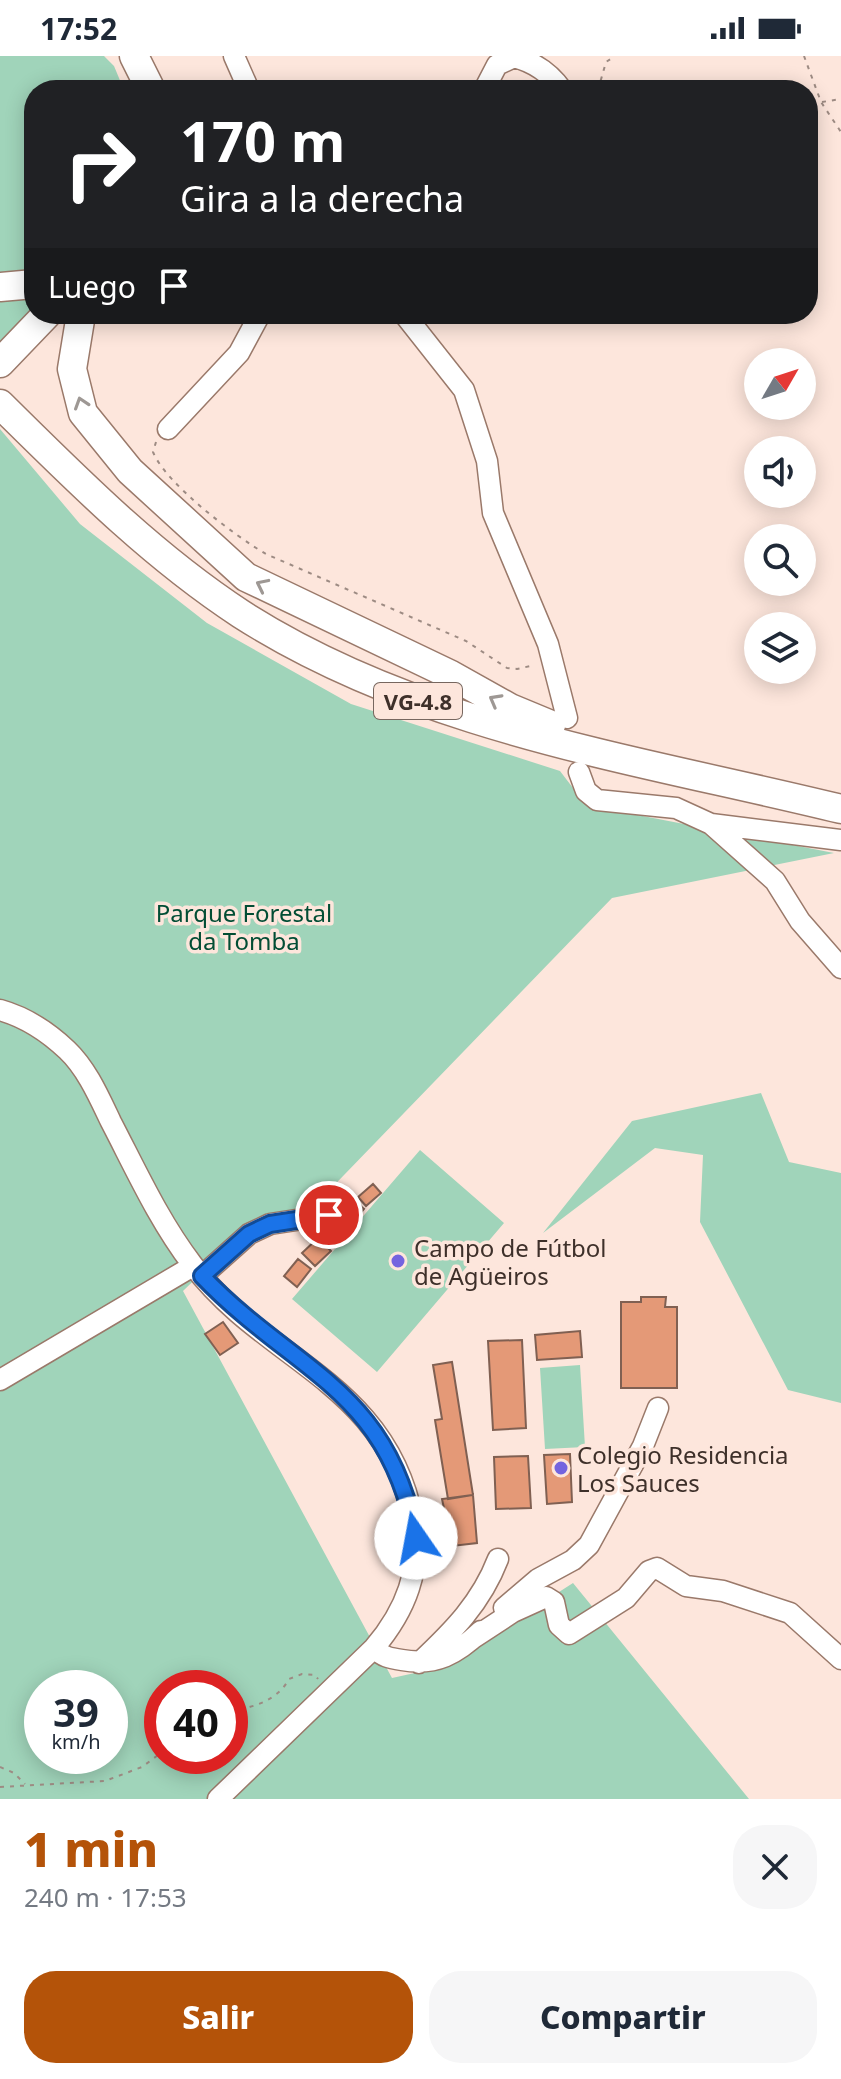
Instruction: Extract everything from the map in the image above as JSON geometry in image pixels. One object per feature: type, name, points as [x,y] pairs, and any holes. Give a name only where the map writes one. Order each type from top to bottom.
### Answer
[{"type":"highway","points":[[134,56],[146,80]]},
{"type":"highway","points":[[0,287],[24,285]]},
{"type":"highway","points":[[8,355],[37,324]]},
{"type":"highway","points":[[79,324],[72,369],[83,413],[130,471],[246,577],[546,724],[751,777],[808,801]]},
{"type":"highway","name":"VG-4.8","points":[[0,385],[82,484],[126,526],[188,576],[241,613],[307,652],[394,693],[480,723],[841,809]]},
{"type":"highway","points":[[0,404],[82,484]]},
{"type":"street","points":[[234,56],[245,80]]},
{"type":"street","points":[[489,80],[497,65],[514,57],[527,60],[554,80]]},
{"type":"street","points":[[168,429],[239,353],[255,324]]},
{"type":"street","points":[[412,324],[464,390],[487,461],[493,513],[551,658],[567,718]]},
{"type":"street","points":[[579,772],[586,791],[597,800],[676,808],[711,824],[775,881],[800,921],[841,968]]},
{"type":"street","points":[[711,824],[841,840]]},
{"type":"street","points":[[0,1010],[37,1027],[69,1051],[91,1083],[157,1212],[198,1271],[229,1304],[355,1405],[377,1433],[395,1466],[409,1502],[416,1538],[414,1574],[395,1623],[374,1648],[218,1799]]},
{"type":"street","points":[[0,1380],[198,1271],[249,1234],[270,1224],[329,1215]]},
{"type":"street","points":[[472,1639],[517,1595],[573,1560],[589,1545],[643,1446],[658,1408]]},
{"type":"street","points":[[419,1663],[450,1634],[486,1588],[498,1559]]},
{"type":"street","points":[[374,1648],[384,1658],[419,1663],[441,1660],[513,1612],[546,1597],[554,1602],[559,1625],[569,1634],[626,1598],[649,1571],[657,1568],[686,1586],[723,1591],[790,1613],[841,1659]]},
{"type":"path","points":[[601,80],[606,62],[615,56]]},
{"type":"path","points":[[804,56],[813,80]]},
{"type":"path","points":[[818,94],[841,132]]},
{"type":"path","points":[[821,102],[841,99]]},
{"type":"path","points":[[168,429],[154,445],[156,461],[211,515],[266,554],[466,641],[507,668],[531,666],[551,658]]},
{"type":"path","points":[[248,1708],[272,1698],[284,1689],[289,1679],[302,1674],[315,1675],[327,1691]]},
{"type":"path","points":[[0,1787],[105,1781],[144,1766]]},
{"type":"path","points":[[0,1767],[14,1773],[25,1784]]},
{"type":"green space","points":[[0,56],[104,56],[114,66],[120,80],[24,80],[24,320],[0,343]]},
{"type":"green space","name":"Parque Forestal da Tomba","points":[[0,429],[80,524],[207,623],[351,704],[560,771],[586,805],[834,853],[612,898],[315,1205],[256,1220],[183,1291],[392,1678],[442,1667],[573,1583],[749,1799],[0,1799]]},
{"type":"green space","points":[[761,1093],[789,1162],[841,1173],[841,1403],[788,1390],[700,1222],[703,1155],[655,1148],[543,1233],[632,1121]]},
{"type":"green space","name":"Campo de Fútbol de Agüeiros","points":[[420,1150],[504,1223],[377,1372],[292,1299]]},
{"type":"green space","points":[[580,1365],[585,1447],[545,1449],[540,1368]]},
{"type":"building","points":[[373,1184],[381,1193],[366,1206],[358,1197]]},
{"type":"building","points":[[354,1201],[364,1209],[347,1229],[337,1221]]},
{"type":"building","points":[[332,1226],[343,1233],[334,1247],[323,1239]]},
{"type":"building","points":[[318,1238],[331,1251],[315,1266],[302,1253]]},
{"type":"building","points":[[298,1259],[311,1269],[297,1287],[284,1276]]},
{"type":"building","points":[[641,1297],[666,1297],[665,1307],[677,1307],[677,1388],[621,1388],[621,1302],[641,1302]]},
{"type":"building","points":[[223,1322],[238,1343],[220,1355],[205,1334]]},
{"type":"building","points":[[580,1331],[582,1357],[537,1360],[535,1335]]},
{"type":"building","points":[[522,1340],[526,1428],[493,1430],[488,1341]]},
{"type":"building","points":[[452,1362],[473,1495],[448,1499],[435,1420],[442,1419],[433,1365]]},
{"type":"building","points":[[570,1454],[572,1502],[547,1504],[544,1455]]},
{"type":"building","points":[[528,1456],[531,1508],[496,1509],[494,1457]]},
{"type":"building","points":[[473,1495],[477,1543],[452,1546],[442,1499]]},
{"type":"place","name":"Campo de Fútbol de Agüeiros","points":[[398,1261]]},
{"type":"place","name":"Colegio Residencia Los Sauces","points":[[561,1468]]},
{"type":"route","points":[[329,1215],[270,1224],[249,1234],[202,1276],[229,1304],[355,1405],[377,1433],[395,1466],[409,1502],[416,1538]]}]
